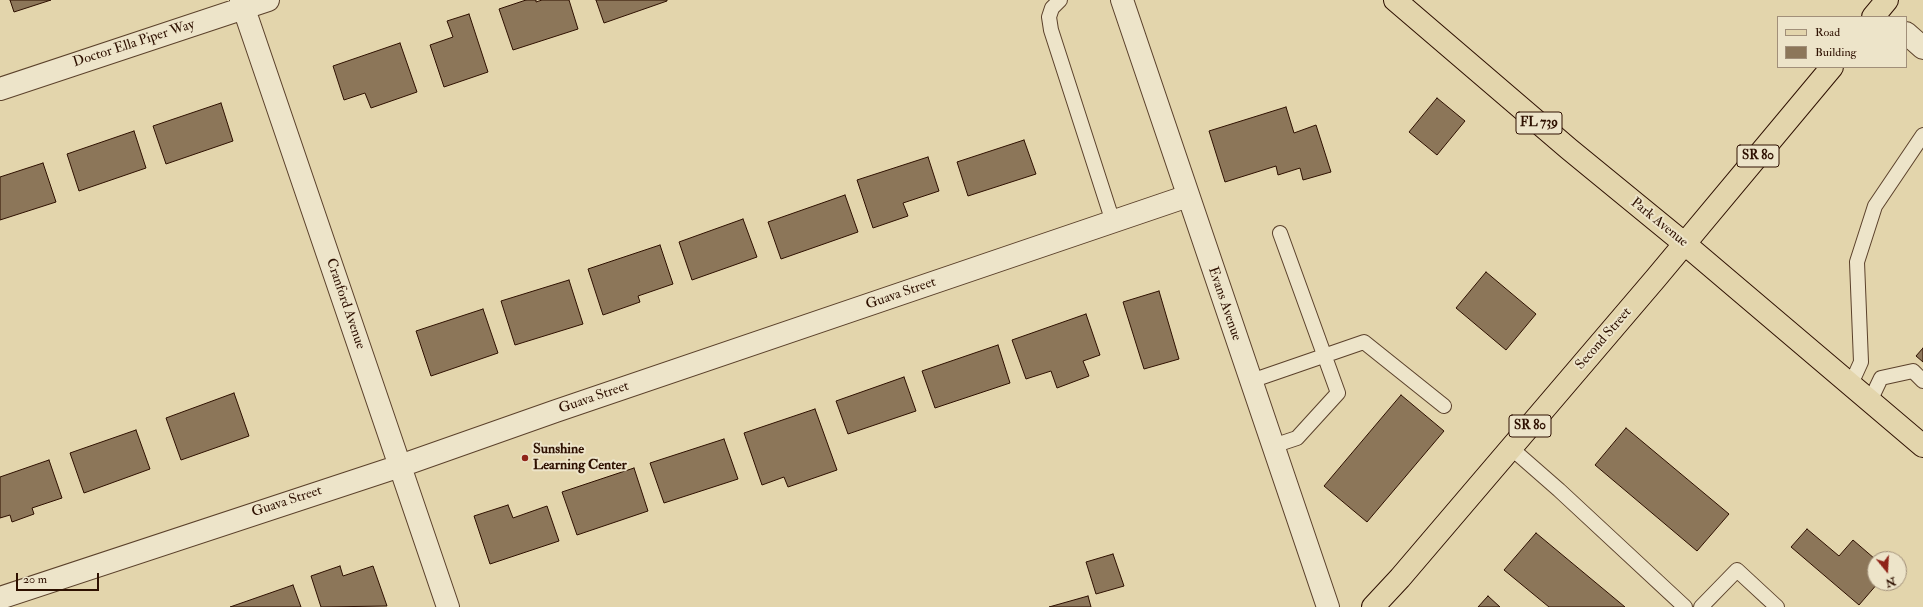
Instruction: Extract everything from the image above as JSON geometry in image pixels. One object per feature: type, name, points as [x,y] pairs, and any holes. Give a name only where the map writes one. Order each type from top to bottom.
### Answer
[{"type":"main road","name":"Park Avenue","points":[[1395,0],[1569,149],[1685,244],[1923,446]]},
{"type":"main road","name":"Second Street","points":[[1373,607],[1400,578],[1685,244],[1831,68]]},
{"type":"street","name":"Doctor Ella Piper Way","points":[[0,89],[242,4],[268,0]]},
{"type":"street","name":"Evans Avenue","points":[[1122,0],[1328,607]]},
{"type":"street","name":"Cranford Avenue","points":[[242,4],[448,607]]},
{"type":"street","points":[[1907,35],[1923,48]]},
{"type":"street","name":"Guava Street","points":[[0,598],[400,466],[571,406],[1188,196]]},
{"type":"lane","points":[[1060,0],[1052,8],[1049,17],[1051,30],[1113,222]]},
{"type":"lane","points":[[1851,384],[1861,362],[1857,262],[1875,206],[1923,135]]},
{"type":"lane","points":[[1273,446],[1297,438],[1338,393],[1280,233]]},
{"type":"lane","points":[[1251,381],[1364,342],[1444,406]]},
{"type":"lane","points":[[1870,401],[1881,378],[1913,372],[1923,381]]},
{"type":"lane","points":[[1511,448],[1559,490],[1685,607]]},
{"type":"lane","points":[[1702,607],[1737,570],[1777,607]]},
{"type":"building","points":[[10,0],[51,0],[14,12]]},
{"type":"building","points":[[526,0],[536,0],[536,2],[542,0],[569,0],[578,29],[513,50],[499,9]]},
{"type":"building","points":[[596,0],[667,0],[667,1],[604,23]]},
{"type":"building","points":[[469,14],[488,72],[444,87],[430,45],[453,37],[447,21]]},
{"type":"building","points":[[400,43],[417,92],[371,108],[365,93],[344,100],[333,66]]},
{"type":"building","points":[[1437,98],[1465,121],[1437,155],[1409,132]]},
{"type":"building","points":[[221,103],[233,141],[166,164],[153,126]]},
{"type":"building","points":[[1286,107],[1294,133],[1316,125],[1331,172],[1303,180],[1300,168],[1278,175],[1276,166],[1225,182],[1209,131]]},
{"type":"building","points":[[134,131],[146,168],[79,191],[67,154]]},
{"type":"building","points":[[1024,140],[1036,174],[968,196],[957,162]]},
{"type":"building","points":[[928,157],[939,191],[903,203],[908,216],[873,228],[857,180]]},
{"type":"building","points":[[43,163],[56,202],[0,220],[0,177]]},
{"type":"building","points":[[845,195],[858,232],[781,259],[768,222]]},
{"type":"building","points":[[743,219],[757,257],[692,280],[679,242]]},
{"type":"building","points":[[660,245],[673,284],[638,296],[640,302],[603,315],[588,269]]},
{"type":"building","points":[[1486,272],[1536,314],[1506,350],[1456,308]]},
{"type":"building","points":[[569,280],[583,324],[515,345],[501,301]]},
{"type":"building","points":[[1159,291],[1179,359],[1144,369],[1123,302]]},
{"type":"building","points":[[483,309],[498,353],[431,376],[416,331]]},
{"type":"building","points":[[1086,314],[1100,355],[1083,361],[1089,376],[1057,388],[1051,371],[1026,379],[1012,340]]},
{"type":"building","points":[[998,345],[1010,383],[935,408],[922,371]]},
{"type":"building","points":[[1923,348],[1923,362],[1916,356]]},
{"type":"building","points":[[904,377],[916,411],[848,434],[836,401]]},
{"type":"building","points":[[234,393],[249,436],[181,460],[166,418]]},
{"type":"building","points":[[1401,395],[1444,431],[1367,522],[1324,486]]},
{"type":"building","points":[[815,409],[837,470],[788,487],[784,477],[762,485],[744,433]]},
{"type":"building","points":[[1626,428],[1729,514],[1697,551],[1595,465]]},
{"type":"building","points":[[136,430],[150,469],[84,493],[70,453]]},
{"type":"building","points":[[724,439],[738,479],[664,503],[650,463]]},
{"type":"building","points":[[49,460],[62,498],[32,508],[34,514],[12,522],[10,515],[0,518],[0,477]]},
{"type":"building","points":[[634,468],[648,511],[577,535],[562,492]]},
{"type":"building","points":[[508,505],[513,518],[547,506],[559,541],[490,564],[474,516]]},
{"type":"building","points":[[1807,529],[1839,556],[1853,540],[1867,552],[1867,591],[1871,591],[1859,605],[1791,547]]},
{"type":"building","points":[[1536,533],[1625,607],[1549,607],[1504,570]]},
{"type":"building","points":[[1113,554],[1124,586],[1096,594],[1086,562]]},
{"type":"building","points":[[340,566],[343,576],[373,566],[387,606],[321,607],[311,576]]},
{"type":"building","points":[[293,585],[301,607],[230,607]]},
{"type":"building","points":[[1088,596],[1091,607],[1049,607]]},
{"type":"building","points":[[1488,596],[1500,607],[1478,607]]},
{"type":"place","name":"Sunshine Learning Center","points":[[525,458]]}]
